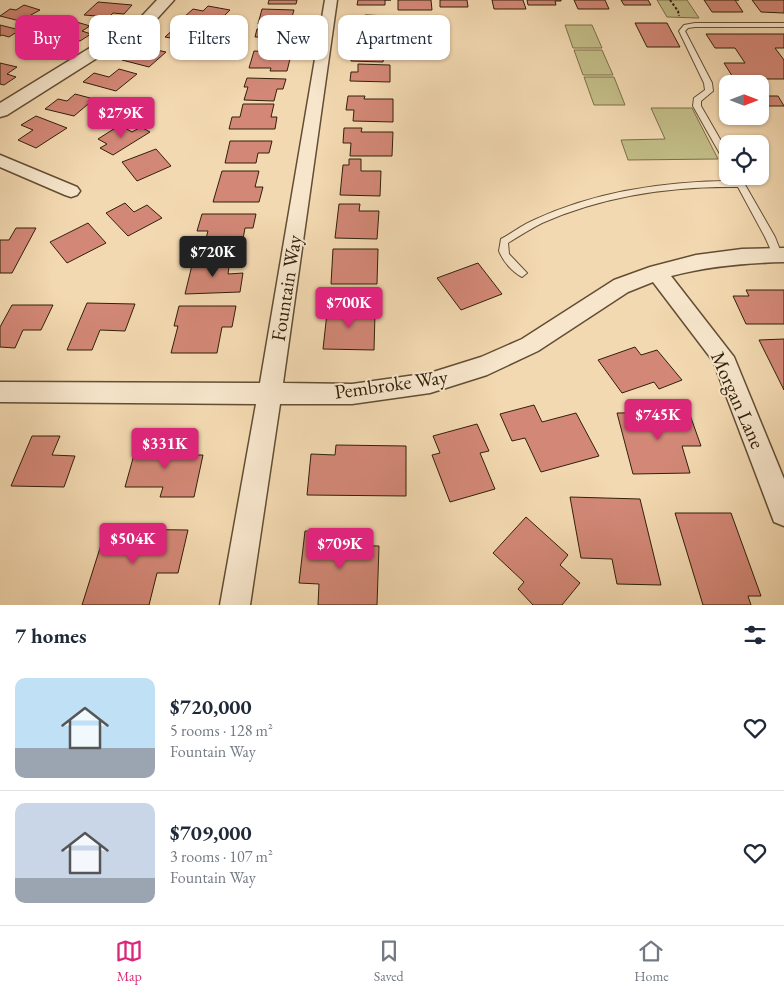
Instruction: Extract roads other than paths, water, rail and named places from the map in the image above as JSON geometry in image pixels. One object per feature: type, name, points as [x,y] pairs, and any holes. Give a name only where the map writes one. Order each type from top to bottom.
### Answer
[{"type":"street","points":[[0,111],[148,19],[166,0]]},
{"type":"street","name":"Fountain Way","points":[[235,605],[270,394],[331,0]]},
{"type":"street","points":[[0,160],[71,191]]},
{"type":"street","name":"Pembroke Way","points":[[0,392],[352,394],[430,383],[487,365],[530,345],[621,286],[657,272],[696,262],[742,256],[781,255]]},
{"type":"street","name":"Morgan Lane","points":[[657,272],[723,357],[784,513]]},
{"type":"lane","points":[[719,145],[697,106],[697,100],[709,91],[708,83],[682,31],[686,26],[695,25],[784,25]]},
{"type":"lane","points":[[522,273],[504,255],[501,248],[504,241],[543,219],[635,191],[719,182]]},
{"type":"lane","points":[[741,185],[781,255]]}]
